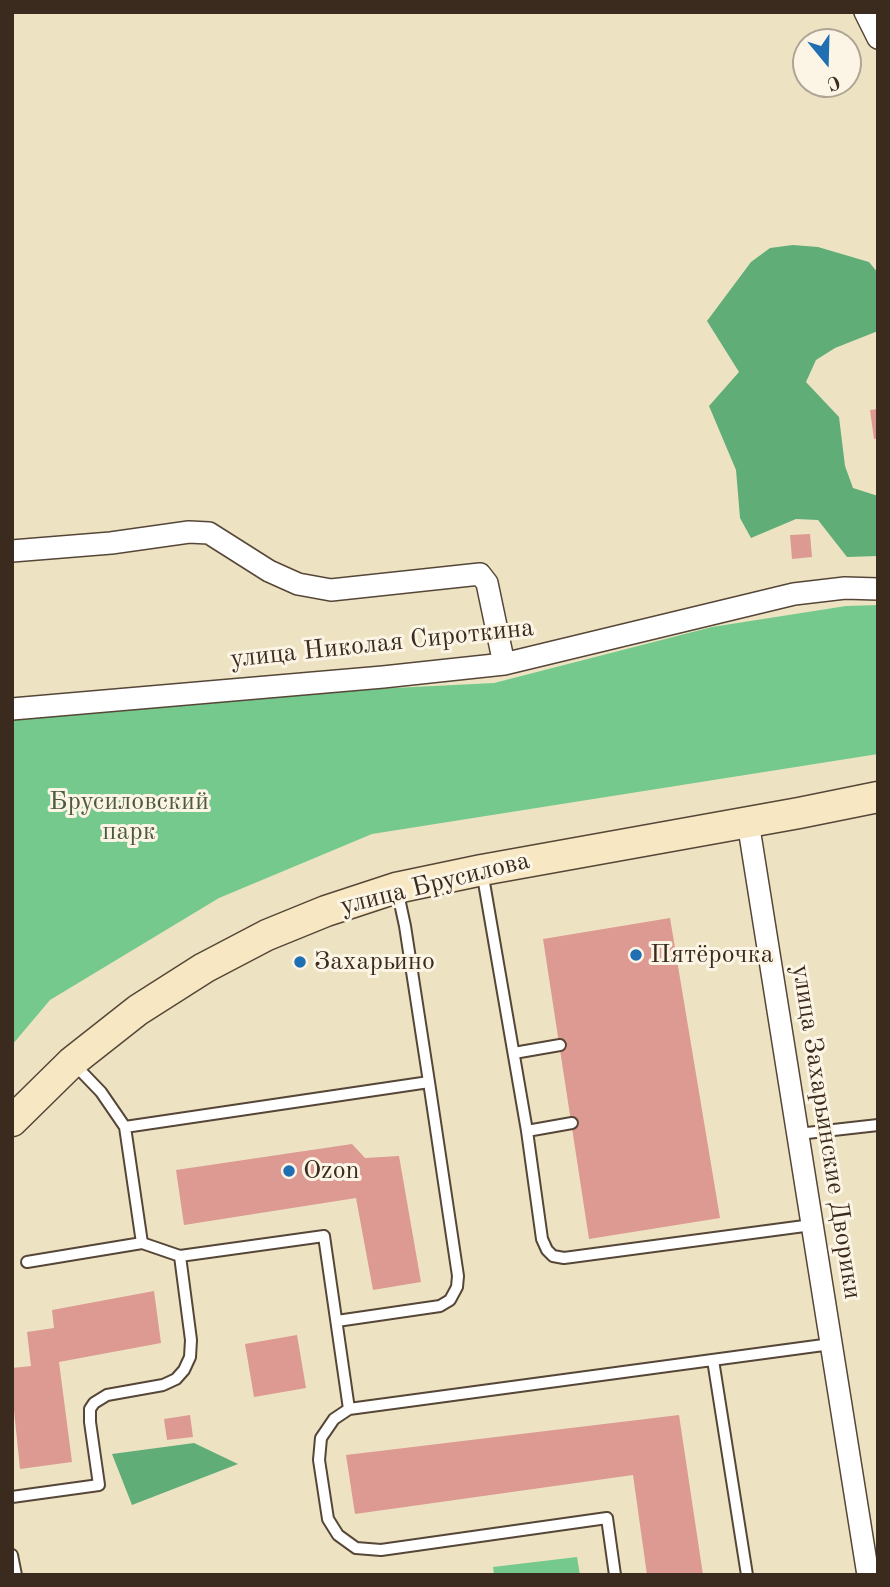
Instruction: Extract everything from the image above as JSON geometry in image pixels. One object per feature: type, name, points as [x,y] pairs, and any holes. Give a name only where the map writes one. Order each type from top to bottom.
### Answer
[{"type":"street","points":[[864,12],[878,38]]},
{"type":"street","points":[[12,551],[111,543],[189,532],[209,533],[269,571],[298,584],[331,590],[480,574],[487,583],[504,664]]},
{"type":"street","name":"улица Николая Сироткина","points":[[12,709],[504,664],[794,594],[845,587],[878,589]]},
{"type":"street","name":"улица Брусилова","points":[[12,1121],[72,1062],[138,1010],[204,968],[276,931],[326,911],[396,888],[482,870],[878,797]]},
{"type":"street","name":"улица Захарьинские Дворики","points":[[748,822],[868,1575]]},
{"type":"lane","points":[[482,870],[527,1131],[542,1239],[547,1250],[553,1256],[564,1258],[812,1225]]},
{"type":"lane","points":[[337,1321],[440,1306],[450,1300],[457,1287],[458,1276],[429,1082],[405,926],[396,888]]},
{"type":"lane","points":[[513,1053],[560,1045]]},
{"type":"lane","points":[[72,1062],[101,1093],[125,1127],[142,1243]]},
{"type":"lane","points":[[125,1127],[429,1082]]},
{"type":"lane","points":[[527,1131],[572,1123]]},
{"type":"lane","points":[[798,1133],[878,1125]]},
{"type":"lane","points":[[27,1262],[142,1243],[180,1256],[324,1236],[349,1409]]},
{"type":"lane","points":[[12,1497],[99,1485],[90,1422],[90,1409],[94,1403],[107,1395],[163,1385],[176,1379],[184,1370],[190,1357],[191,1340],[180,1256]]},
{"type":"lane","points":[[615,1575],[607,1518],[381,1550],[356,1548],[338,1535],[328,1519],[319,1460],[321,1438],[334,1419],[349,1409],[831,1344]]},
{"type":"lane","points":[[713,1360],[747,1575]]},
{"type":"lane","points":[[12,1555],[16,1575]]},
{"type":"green space","points":[[793,245],[818,247],[869,262],[878,273],[878,331],[835,348],[816,360],[806,382],[839,417],[845,466],[853,488],[878,496],[878,556],[847,557],[818,520],[796,519],[751,538],[740,518],[736,470],[709,406],[739,372],[707,321],[751,262],[770,248]]},
{"type":"green space","name":"Брусиловский парк","points":[[878,605],[878,754],[372,834],[219,898],[50,1000],[12,1045],[12,707],[494,683],[712,627],[846,606]]},
{"type":"green space","points":[[194,1443],[238,1464],[132,1505],[112,1454]]},
{"type":"green space","points":[[577,1557],[580,1575],[494,1575],[493,1567]]},
{"type":"building","points":[[878,409],[878,438],[874,439],[870,410]]},
{"type":"building","points":[[810,534],[812,557],[792,559],[790,535]]},
{"type":"building","points":[[670,918],[720,1218],[589,1239],[543,939]]},
{"type":"building","points":[[352,1144],[365,1158],[399,1156],[421,1282],[373,1290],[356,1198],[184,1225],[176,1170]]},
{"type":"building","points":[[154,1291],[161,1343],[59,1362],[72,1462],[20,1469],[12,1368],[31,1366],[27,1332],[54,1328],[52,1310]]},
{"type":"building","points":[[297,1335],[306,1388],[254,1397],[245,1344]]},
{"type":"building","points":[[190,1415],[193,1437],[167,1440],[164,1419]]},
{"type":"building","points":[[679,1415],[703,1575],[647,1575],[633,1475],[355,1514],[346,1455]]},
{"type":"place","name":"Пятёрочка","points":[[636,955]]},
{"type":"place","name":"Захарьино","points":[[300,962]]},
{"type":"place","name":"Ozon","points":[[289,1171]]}]
